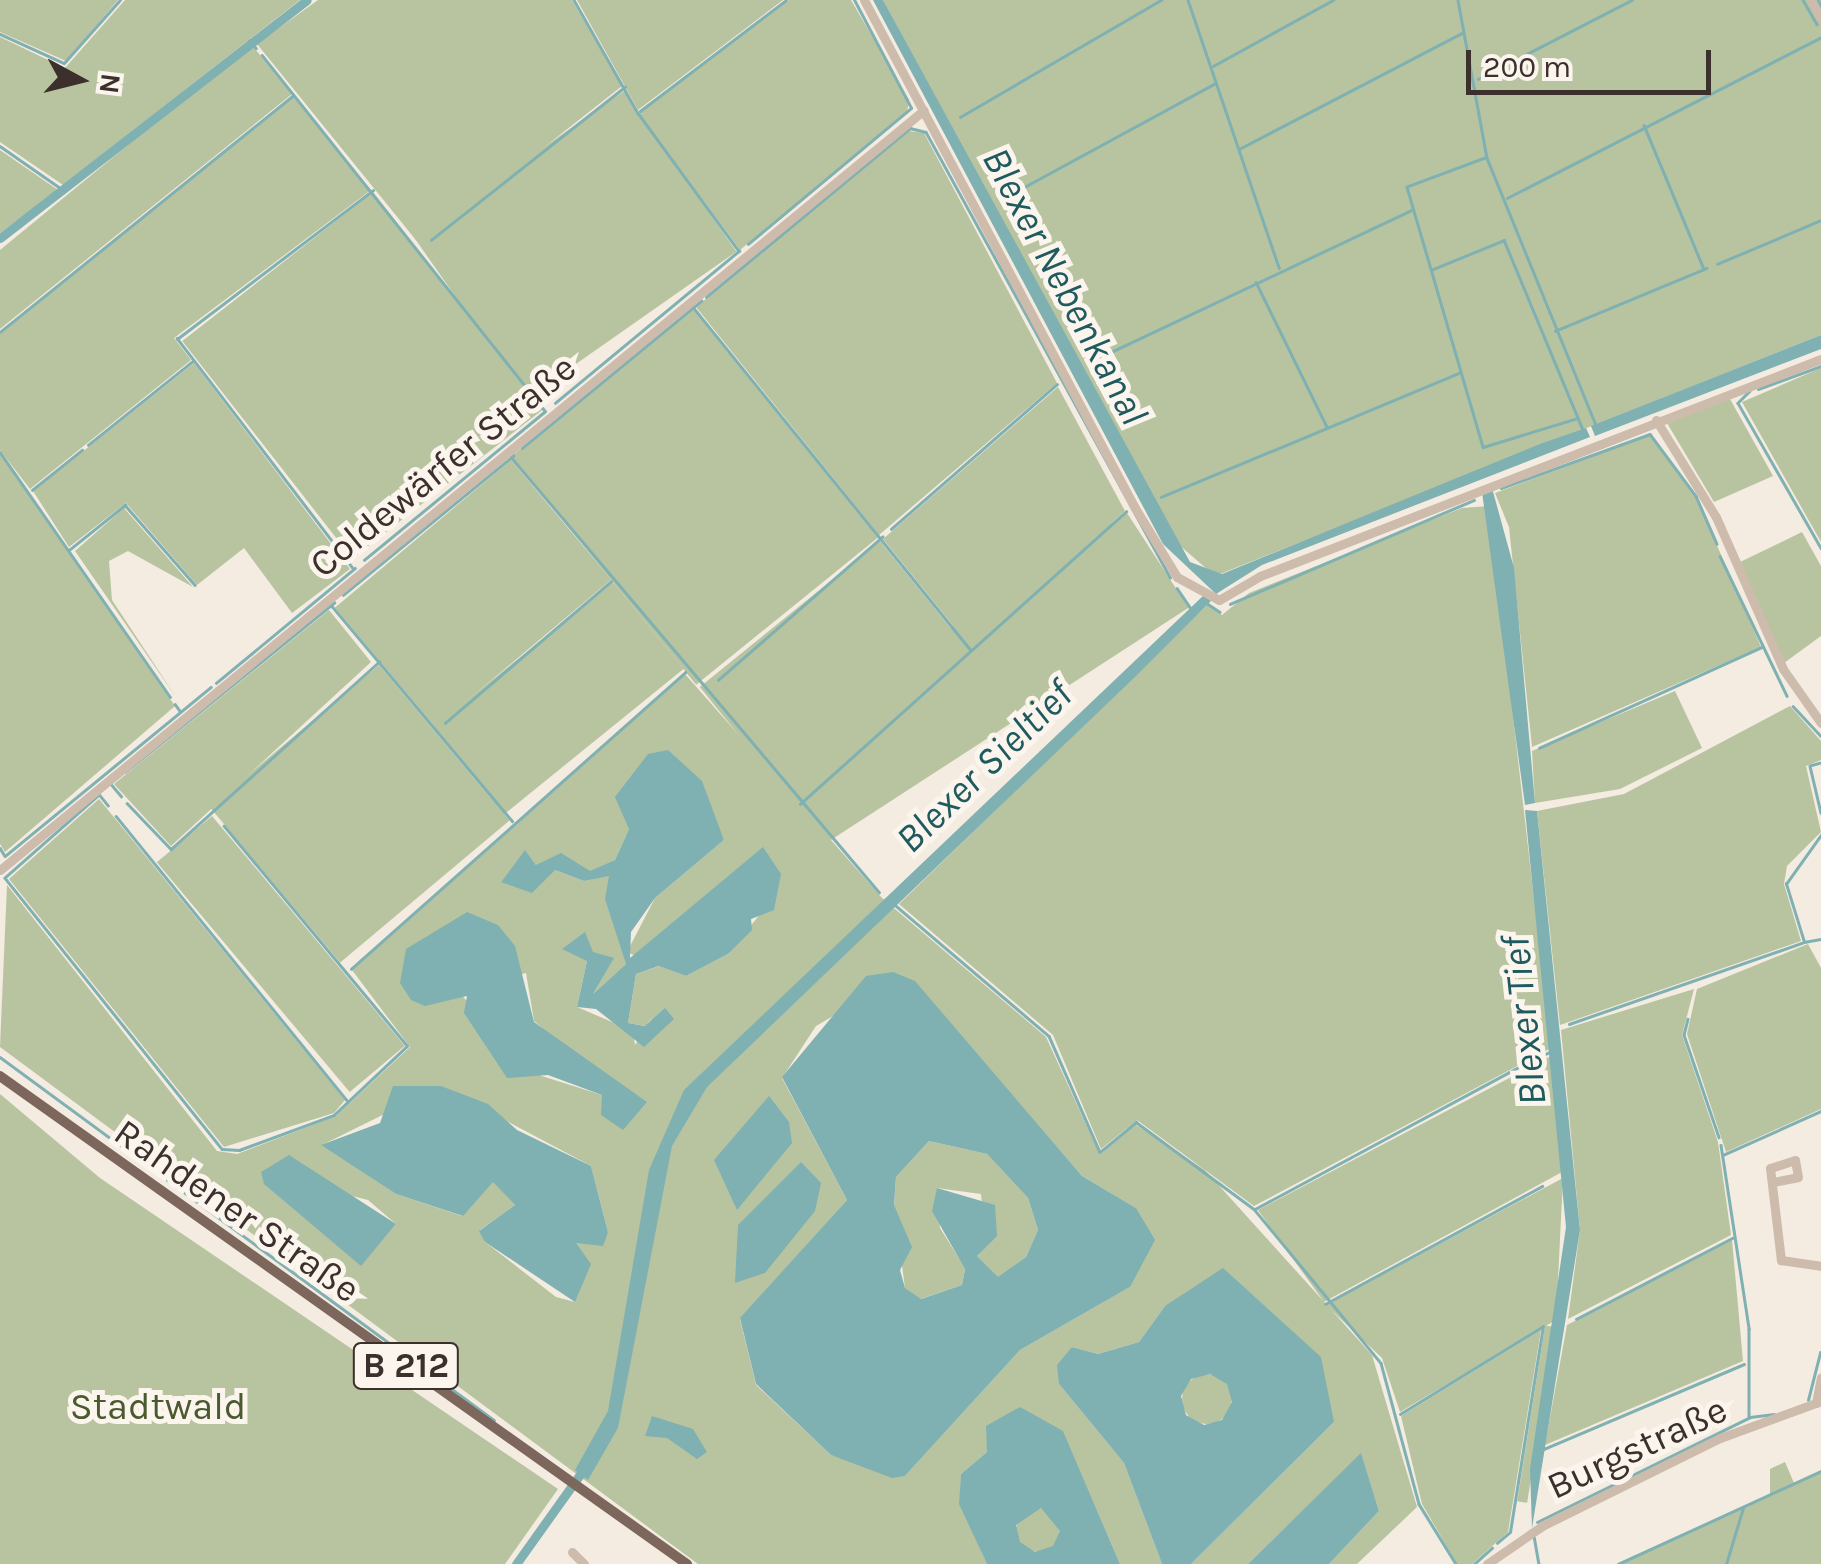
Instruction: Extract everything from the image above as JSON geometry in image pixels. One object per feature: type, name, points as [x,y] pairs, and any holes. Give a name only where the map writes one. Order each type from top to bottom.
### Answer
[{"type":"main road","name":"Rahdener Straße","points":[[0,1076],[687,1564]]},
{"type":"street","points":[[864,0],[1135,508],[1177,577],[1202,588],[1213,598],[1479,489],[1821,359]]},
{"type":"street","points":[[1811,0],[1821,19]]},
{"type":"street","name":"Coldewärfer Straße","points":[[0,870],[924,110]]},
{"type":"street","points":[[1656,420],[1716,517],[1782,669],[1821,724]]},
{"type":"street","points":[[1772,1182],[1798,1177],[1795,1160],[1770,1168],[1781,1260],[1821,1266]]},
{"type":"street","points":[[1819,1404],[1821,1377]]},
{"type":"street","name":"Burgstraße","points":[[1487,1564],[1542,1526],[1720,1438],[1819,1404]]},
{"type":"street","points":[[572,1552],[584,1564]]},
{"type":"green space","points":[[0,0],[118,0],[66,61],[0,32]]},
{"type":"green space","points":[[125,0],[300,0],[63,185],[0,142],[0,37],[65,68]]},
{"type":"green space","points":[[318,0],[572,0],[622,86],[420,245],[257,44]]},
{"type":"green space","points":[[577,0],[783,0],[638,110]]},
{"type":"green space","points":[[789,0],[851,0],[909,100],[907,113],[740,250],[639,113]]},
{"type":"green space","points":[[883,0],[1821,0],[1821,335],[1215,576],[1170,537]]},
{"type":"green space","points":[[251,44],[292,94],[0,329],[0,250]]},
{"type":"green space","points":[[624,91],[736,252],[527,398],[414,238]]},
{"type":"green space","points":[[294,97],[371,190],[174,338],[191,360],[30,489],[0,450],[0,334]]},
{"type":"green space","points":[[909,131],[924,133],[1057,383],[879,535],[696,307]]},
{"type":"green space","points":[[0,150],[58,190],[0,233]]},
{"type":"green space","points":[[373,192],[543,409],[352,558],[182,341]]},
{"type":"green space","points":[[693,309],[878,537],[696,685],[511,456]]},
{"type":"green space","points":[[194,363],[350,569],[292,613],[244,548],[197,585],[126,503],[69,547],[33,491]]},
{"type":"green space","points":[[1821,368],[1821,542],[1742,402]]},
{"type":"green space","points":[[1058,387],[1125,511],[971,648],[883,539]]},
{"type":"green space","points":[[1730,399],[1773,476],[1714,502],[1667,423]]},
{"type":"green space","points":[[1651,435],[1696,497],[1761,647],[1532,747],[1509,527],[1495,493]]},
{"type":"green space","points":[[0,454],[175,706],[5,852],[0,844]]},
{"type":"green space","points":[[511,460],[611,580],[435,727],[335,608]]},
{"type":"green space","points":[[1489,506],[1551,1048],[1254,1206],[1137,1120],[1101,1149],[1053,1035],[899,904],[1207,605],[1222,615],[1249,593],[1462,508]]},
{"type":"green space","points":[[124,508],[193,587],[128,551],[109,561],[112,600],[176,697],[75,551]]},
{"type":"green space","points":[[1127,513],[1189,608],[821,846],[760,752]]},
{"type":"green space","points":[[1802,532],[1821,566],[1821,636],[1784,663],[1738,563]]},
{"type":"green space","points":[[880,541],[969,651],[788,797],[700,687]]},
{"type":"green space","points":[[613,582],[683,669],[504,814],[433,727]]},
{"type":"green space","points":[[329,610],[371,662],[171,846],[114,784]]},
{"type":"green space","points":[[379,665],[509,821],[340,963],[210,807]]},
{"type":"green space","points":[[685,674],[882,898],[1046,1037],[1100,1155],[1133,1123],[1205,1170],[1372,1355],[1417,1507],[1357,1564],[1329,1564],[1379,1511],[1361,1454],[1248,1564],[1191,1564],[1334,1422],[1165,1306],[1139,1342],[1098,1354],[1072,1347],[1059,1384],[1124,1463],[1162,1564],[1120,1564],[1063,1432],[987,1452],[961,1474],[960,1504],[987,1564],[698,1564],[0,1047],[7,885],[217,1151],[237,1154],[336,1116],[410,1047],[352,970]],"holes":[[[712,813],[724,840],[655,898],[627,952],[638,957],[763,848],[771,861],[761,913],[728,954],[686,976],[660,966],[636,974],[628,1023],[646,1026],[653,1016],[635,1045],[633,1031],[577,1007],[587,961],[580,954],[613,959],[593,994],[626,964],[609,875],[584,881],[555,870],[501,882],[525,851],[536,865],[590,872],[615,860],[629,829]],[[526,973],[534,1021],[596,1074],[623,1129],[602,1095],[529,1072],[458,991]],[[845,1009],[941,1013],[1082,1176],[1136,1208],[1130,1287],[1020,1350],[905,1476],[831,1455],[756,1385],[740,1319],[847,1200],[782,1078],[816,1026]],[[441,1086],[591,1166],[608,1232],[576,1242],[575,1302],[556,1297],[485,1242],[480,1230],[515,1205],[493,1181],[462,1216],[396,1194],[322,1145]],[[261,1173],[368,1200],[396,1224],[361,1265]]]},
{"type":"green space","points":[[1675,691],[1702,748],[1620,789],[1535,803],[1532,751]]},
{"type":"green space","points":[[1790,706],[1821,741],[1821,760],[1806,766],[1821,832],[1787,866],[1784,884],[1801,941],[1560,1025],[1537,811],[1624,794]]},
{"type":"green space","points":[[99,799],[345,1100],[334,1113],[224,1147],[9,879]]},
{"type":"green space","points":[[212,816],[405,1046],[350,1092],[157,862]]},
{"type":"green space","points":[[1808,944],[1821,968],[1821,1109],[1726,1152],[1687,1034],[1697,989]]},
{"type":"green space","points":[[1694,989],[1682,1035],[1718,1142],[1731,1235],[1568,1319],[1580,1230],[1561,1030]]},
{"type":"green space","points":[[1551,1056],[1562,1172],[1324,1302],[1258,1210]]},
{"type":"green space","name":"Stadtwald","points":[[0,1094],[100,1178],[558,1489],[505,1564],[0,1564]]},
{"type":"green space","points":[[929,1141],[987,1154],[1028,1198],[1038,1230],[1026,1257],[998,1278],[977,1256],[986,1245],[981,1194],[937,1188],[940,1228],[965,1268],[962,1285],[920,1299],[905,1288],[894,1206],[896,1177]]},
{"type":"green space","points":[[1563,1178],[1556,1320],[1400,1412],[1382,1358],[1326,1305]]},
{"type":"green space","points":[[1732,1240],[1743,1361],[1545,1445],[1567,1325]]},
{"type":"green space","points":[[1545,1325],[1555,1327],[1527,1503],[1517,1501]]},
{"type":"green space","points":[[1541,1330],[1508,1532],[1472,1564],[1457,1564],[1422,1504],[1401,1416]]},
{"type":"green space","points":[[1207,1374],[1224,1382],[1232,1399],[1224,1416],[1207,1424],[1190,1416],[1182,1399],[1190,1382]]},
{"type":"green space","points":[[1785,1462],[1794,1483],[1786,1488],[1821,1472],[1821,1564],[1621,1564],[1770,1496],[1770,1469]]},
{"type":"green space","points":[[1038,1508],[1053,1515],[1060,1530],[1053,1545],[1038,1552],[1023,1545],[1016,1530],[1023,1515]]},
{"type":"water","points":[[873,0],[883,0],[1190,562],[1222,574],[1540,444],[1586,428],[1590,437],[1262,565],[1216,594],[1163,544]]},
{"type":"water","points":[[1821,335],[1821,349],[1595,436],[1591,426]]},
{"type":"water","points":[[1492,488],[1514,568],[1535,803],[1525,805],[1482,492]]},
{"type":"water","points":[[1204,595],[1211,601],[1137,675],[707,1087],[672,1146],[618,1428],[588,1480],[575,1470],[608,1411],[649,1170],[684,1090]]},
{"type":"water","points":[[668,750],[702,781],[724,840],[655,898],[631,932],[630,958],[763,847],[781,874],[774,910],[751,919],[752,930],[728,954],[686,976],[659,966],[636,974],[628,1023],[645,1026],[665,1008],[674,1019],[644,1047],[596,1009],[577,1007],[587,961],[562,949],[585,932],[593,952],[614,958],[593,994],[626,964],[605,899],[609,876],[584,881],[555,870],[532,893],[501,882],[525,850],[536,865],[561,853],[590,871],[615,860],[629,829],[615,797],[648,754]]},
{"type":"water","points":[[1525,810],[1537,811],[1580,1230],[1532,1528],[1530,1469],[1566,1227]]},
{"type":"water","points":[[467,912],[498,925],[515,946],[534,1022],[647,1102],[623,1130],[601,1115],[602,1095],[548,1075],[507,1078],[464,1013],[467,996],[425,1006],[411,1000],[400,983],[406,949]]},
{"type":"water","points":[[893,972],[915,981],[1082,1176],[1136,1208],[1155,1240],[1130,1287],[1020,1350],[905,1476],[892,1478],[831,1455],[756,1384],[740,1318],[847,1200],[782,1077],[866,976]],"holes":[[[929,1141],[987,1154],[1028,1198],[1038,1230],[1026,1257],[998,1277],[977,1256],[997,1236],[995,1205],[937,1188],[932,1211],[965,1269],[962,1285],[921,1299],[905,1288],[900,1270],[912,1247],[894,1205],[896,1177]]]},
{"type":"water","points":[[393,1086],[441,1086],[488,1104],[517,1130],[591,1166],[608,1232],[603,1246],[576,1243],[591,1264],[575,1302],[485,1242],[479,1231],[515,1205],[493,1182],[463,1216],[396,1194],[321,1145],[380,1123]]},
{"type":"water","points":[[769,1096],[789,1122],[792,1143],[737,1210],[714,1160]]},
{"type":"water","points":[[289,1155],[396,1224],[361,1266],[264,1184],[261,1172]]},
{"type":"water","points":[[801,1162],[821,1183],[815,1211],[765,1273],[735,1283],[738,1225]]},
{"type":"water","points":[[1223,1268],[1321,1357],[1334,1422],[1191,1564],[1162,1564],[1124,1463],[1059,1384],[1057,1365],[1072,1347],[1098,1354],[1139,1342],[1165,1306]],"holes":[[[1210,1374],[1227,1384],[1232,1402],[1222,1420],[1204,1425],[1186,1415],[1181,1396],[1191,1379]]]},
{"type":"water","points":[[1020,1407],[1063,1431],[1120,1564],[987,1564],[959,1504],[961,1474],[987,1452],[986,1426]],"holes":[[[1041,1508],[1060,1531],[1053,1546],[1035,1552],[1020,1542],[1016,1525]]]},
{"type":"water","points":[[652,1416],[693,1429],[707,1452],[697,1459],[667,1438],[645,1436]]},
{"type":"water","points":[[1361,1453],[1379,1511],[1329,1564],[1248,1564]]},
{"type":"waterway","points":[[0,34],[64,63],[120,0]]},
{"type":"waterway","points":[[0,238],[307,0]]},
{"type":"waterway","points":[[574,0],[638,113],[739,251]]},
{"type":"waterway","points":[[640,111],[786,0]]},
{"type":"waterway","points":[[748,244],[911,108],[854,0]]},
{"type":"waterway","points":[[960,117],[1161,0]]},
{"type":"waterway","points":[[1188,0],[1279,268]]},
{"type":"waterway","points":[[1213,66],[1333,0]]},
{"type":"waterway","points":[[1458,0],[1487,158],[1597,427]]},
{"type":"waterway","points":[[1478,79],[1632,0]]},
{"type":"waterway","points":[[1803,0],[1817,24]]},
{"type":"waterway","points":[[1818,0],[1821,6]]},
{"type":"waterway","points":[[1239,149],[1462,33]]},
{"type":"waterway","points":[[1507,198],[1821,37]]},
{"type":"waterway","points":[[250,40],[256,48]]},
{"type":"waterway","points":[[262,55],[545,411]]},
{"type":"waterway","name":"Blexer Nebenkanal","points":[[1004,198],[1214,84]]},
{"type":"waterway","points":[[431,240],[625,87]]},
{"type":"waterway","points":[[0,332],[293,96]]},
{"type":"waterway","points":[[1644,125],[1704,269]]},
{"type":"waterway","points":[[706,297],[910,128],[926,132],[1170,577]]},
{"type":"waterway","points":[[0,146],[63,190]]},
{"type":"waterway","points":[[1485,158],[1407,187],[1483,447],[1578,418]]},
{"type":"waterway","points":[[353,569],[177,339],[373,190]]},
{"type":"waterway","name":"Blexer Nebenkanal","points":[[1090,362],[1412,210]]},
{"type":"waterway","points":[[1717,264],[1821,220]]},
{"type":"waterway","points":[[1431,270],[1504,240],[1584,432]]},
{"type":"waterway","points":[[555,403],[739,251]]},
{"type":"waterway","points":[[1555,331],[1706,268]]},
{"type":"waterway","points":[[1256,282],[1327,427]]},
{"type":"waterway","points":[[522,448],[701,301]]},
{"type":"waterway","points":[[693,307],[970,649]]},
{"type":"waterway","points":[[88,445],[193,361]]},
{"type":"waterway","points":[[1758,389],[1821,366]]},
{"type":"waterway","points":[[1161,497],[1459,373]]},
{"type":"waterway","points":[[891,529],[1057,384]]},
{"type":"waterway","points":[[1750,391],[1738,403],[1821,548]]},
{"type":"waterway","points":[[364,560],[544,412]]},
{"type":"waterway","points":[[1501,488],[1650,434],[1696,496],[1717,544]]},
{"type":"waterway","points":[[32,490],[82,450]]},
{"type":"waterway","points":[[0,452],[170,697]]},
{"type":"waterway","points":[[343,595],[513,456]]},
{"type":"waterway","points":[[511,457],[879,892]]},
{"type":"waterway","points":[[1230,604],[1474,500]]},
{"type":"waterway","points":[[69,550],[125,505],[195,585]]},
{"type":"waterway","points":[[800,804],[1126,512]]},
{"type":"waterway","points":[[718,680],[882,537]]},
{"type":"waterway","points":[[1720,556],[1787,696]]},
{"type":"waterway","points":[[216,683],[355,568]]},
{"type":"waterway","points":[[445,723],[611,581]]},
{"type":"waterway","points":[[1177,588],[1190,607]]},
{"type":"waterway","points":[[125,772],[334,603]]},
{"type":"waterway","points":[[1208,604],[1220,612]]},
{"type":"waterway","points":[[331,605],[512,821]]},
{"type":"waterway","points":[[1539,748],[1762,647]]},
{"type":"waterway","points":[[127,803],[171,849],[379,662]]},
{"type":"waterway","points":[[351,969],[685,672]]},
{"type":"waterway","points":[[0,848],[5,856],[211,687]]},
{"type":"waterway","points":[[175,704],[180,711]]},
{"type":"waterway","points":[[1793,706],[1821,736]]},
{"type":"waterway","points":[[1821,763],[1810,766],[1821,813]]},
{"type":"waterway","points":[[111,784],[121,796]]},
{"type":"waterway","points":[[108,806],[99,795],[5,878],[222,1149],[239,1150],[334,1115],[407,1046],[224,826]]},
{"type":"waterway","points":[[116,816],[347,1100]]},
{"type":"waterway","points":[[1569,1024],[1804,942],[1786,884],[1821,835]]},
{"type":"waterway","points":[[895,905],[1049,1036],[1100,1152],[1136,1122],[1254,1209],[1381,1363],[1419,1504],[1456,1564]]},
{"type":"waterway","points":[[1804,942],[1821,939]]},
{"type":"waterway","points":[[1688,1019],[1684,1035],[1719,1137]]},
{"type":"waterway","points":[[1537,1057],[1550,1052]]},
{"type":"waterway","points":[[0,1057],[494,1420]]},
{"type":"waterway","points":[[1255,1209],[1528,1062]]},
{"type":"waterway","points":[[1723,1155],[1821,1111]]},
{"type":"waterway","points":[[1721,1145],[1749,1329],[1749,1416]]},
{"type":"waterway","points":[[1325,1304],[1542,1186]]},
{"type":"waterway","points":[[1576,1319],[1732,1238]]},
{"type":"waterway","points":[[1400,1414],[1542,1327]]},
{"type":"waterway","points":[[1497,1543],[1510,1532],[1543,1327]]},
{"type":"waterway","points":[[1808,1400],[1820,1353]]},
{"type":"waterway","points":[[1544,1449],[1744,1364]]},
{"type":"waterway","points":[[1537,1522],[1750,1417],[1774,1414]]},
{"type":"waterway","name":"Blexer Sieltief","points":[[516,1564],[586,1466]]},
{"type":"waterway","points":[[1618,1564],[1821,1471]]},
{"type":"waterway","points":[[1726,1564],[1743,1508]]},
{"type":"waterway","name":"Blexer Tief","points":[[1534,1536],[1539,1564]]},
{"type":"waterway","points":[[1474,1564],[1492,1548]]}]
